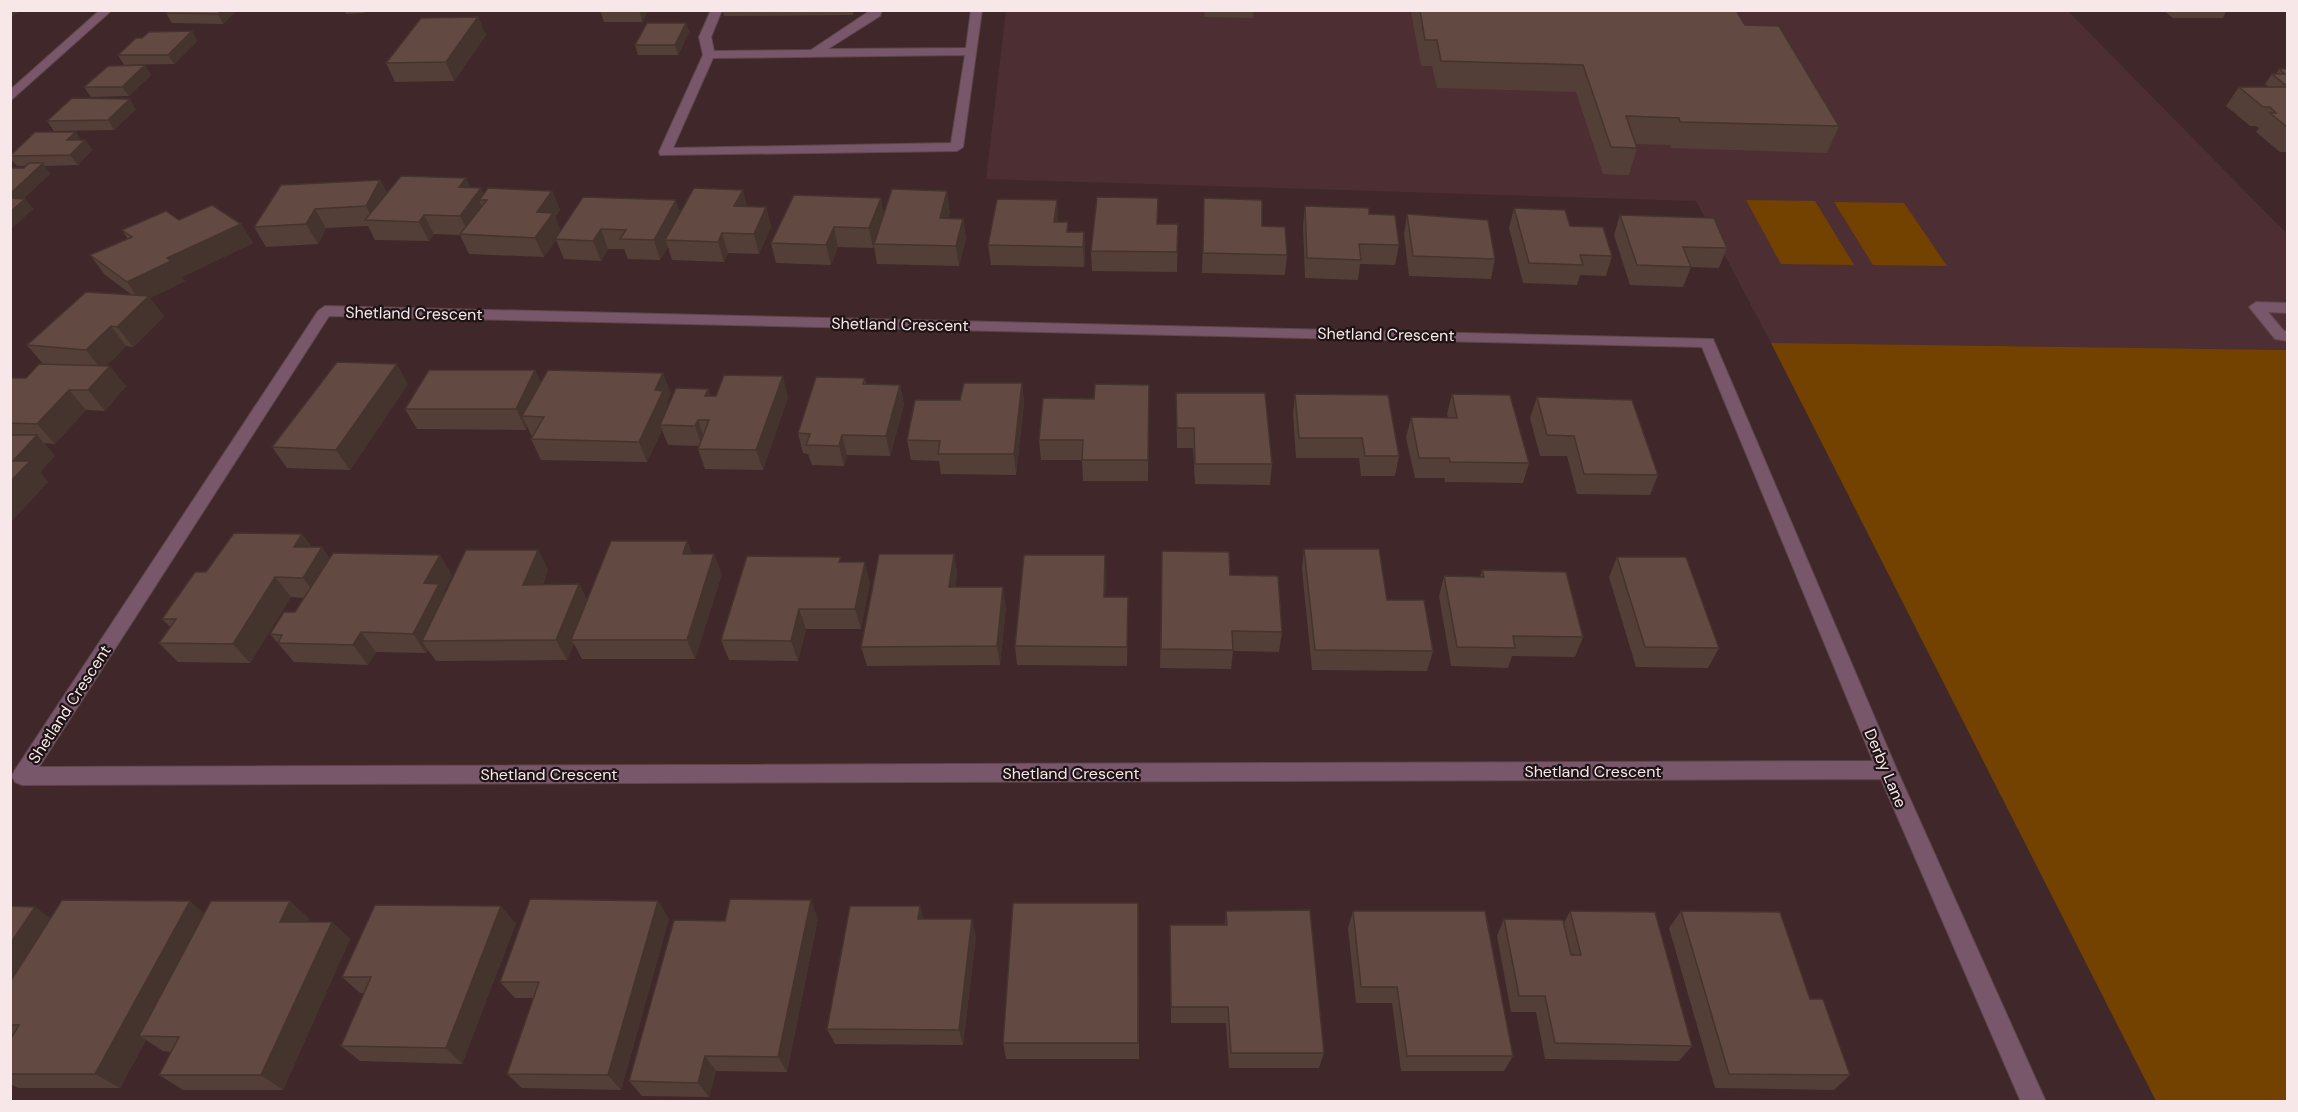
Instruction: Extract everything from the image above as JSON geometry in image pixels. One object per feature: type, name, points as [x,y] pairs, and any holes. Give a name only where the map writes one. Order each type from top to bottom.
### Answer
[{"type":"street","points":[[10,97],[107,10]]},
{"type":"street","points":[[717,10],[705,37],[709,55],[665,152],[957,147],[977,10]]},
{"type":"street","points":[[814,53],[876,14],[876,10]]},
{"type":"street","points":[[709,55],[971,51]]},
{"type":"street","points":[[2288,308],[2256,307],[2280,336],[2288,336]]},
{"type":"street","name":"Shetland Crescent","points":[[1746,432],[1708,342],[325,311],[22,776],[1887,770]]},
{"type":"street","name":"Derby Lane","points":[[1746,432],[1887,770],[2034,1101]]},
{"type":"shaded area","points":[[1006,11],[2068,11],[2287,234],[2287,350],[1771,343],[1696,201],[986,179]]},
{"type":"shaded area","points":[[1746,200],[1815,201],[1854,265],[1781,264]]},
{"type":"shaded area","points":[[1834,202],[1904,203],[1947,266],[1873,265]]},
{"type":"shaded area","points":[[1771,343],[2287,350],[2287,1101],[2156,1101]]},
{"type":"building","points":[[169,10],[222,10],[218,14],[166,13]]},
{"type":"building","points":[[1420,10],[1736,10],[1745,25],[1779,26],[1839,126],[1680,122],[1679,118],[1626,116],[1637,148],[1611,147],[1583,65],[1441,61],[1437,40],[1425,40]]},
{"type":"building","points":[[478,17],[446,62],[386,63],[421,18]]},
{"type":"building","points":[[647,23],[686,23],[675,45],[635,45]]},
{"type":"building","points":[[192,31],[168,55],[118,55],[136,38],[142,38],[149,32]]},
{"type":"building","points":[[145,65],[122,87],[84,87],[108,66]]},
{"type":"building","points":[[2279,69],[2288,69],[2288,87],[2272,74],[2285,74]]},
{"type":"building","points":[[2239,87],[2288,87],[2288,128],[2270,113],[2276,113],[2270,107],[2263,107]]},
{"type":"building","points":[[72,98],[130,99],[108,120],[47,121]]},
{"type":"building","points":[[35,132],[76,132],[67,140],[85,140],[70,155],[10,156]]},
{"type":"building","points":[[29,163],[43,163],[10,194],[10,168],[24,168]]},
{"type":"building","points":[[401,176],[466,178],[459,187],[481,188],[460,216],[424,215],[419,222],[365,220]]},
{"type":"building","points":[[380,180],[366,206],[315,209],[306,224],[254,227],[281,185]]},
{"type":"building","points":[[488,188],[552,191],[537,212],[553,213],[535,238],[460,234],[487,200],[479,200]]},
{"type":"building","points":[[694,188],[743,190],[734,206],[766,207],[754,234],[722,233],[718,242],[665,240]]},
{"type":"building","points":[[892,189],[947,191],[940,218],[963,219],[956,246],[874,244]]},
{"type":"building","points":[[794,195],[881,198],[869,228],[834,227],[826,245],[771,243]]},
{"type":"building","points":[[583,197],[676,200],[654,240],[620,239],[626,230],[601,229],[593,241],[555,239]]},
{"type":"building","points":[[1097,197],[1158,198],[1157,224],[1178,224],[1177,252],[1091,251]]},
{"type":"building","points":[[10,198],[25,199],[10,212]]},
{"type":"building","points":[[1204,198],[1262,200],[1262,226],[1285,227],[1287,255],[1203,253]]},
{"type":"building","points":[[997,199],[1057,200],[1054,222],[1068,222],[1067,232],[1084,232],[1083,247],[988,245]]},
{"type":"building","points":[[212,205],[241,224],[167,258],[171,261],[127,282],[90,255],[132,237],[122,230],[166,211],[179,220]]},
{"type":"building","points":[[1305,206],[1369,208],[1369,214],[1395,215],[1399,245],[1359,244],[1361,260],[1307,258]]},
{"type":"building","points":[[1514,208],[1565,210],[1570,226],[1603,227],[1612,256],[1580,255],[1583,265],[1529,263]]},
{"type":"building","points":[[1407,214],[1488,220],[1495,259],[1413,256]]},
{"type":"building","points":[[1620,215],[1714,218],[1727,248],[1683,247],[1691,267],[1637,265]]},
{"type":"building","points":[[86,292],[149,296],[117,327],[111,326],[86,350],[27,345]]},
{"type":"building","points":[[337,362],[397,364],[336,450],[272,447]]},
{"type":"building","points":[[39,364],[110,366],[88,390],[69,390],[37,424],[10,423],[10,378],[26,378]]},
{"type":"building","points":[[429,370],[535,370],[516,409],[405,409]]},
{"type":"building","points":[[548,370],[663,373],[655,390],[663,391],[639,442],[531,439],[544,417],[522,416]]},
{"type":"building","points":[[724,375],[783,376],[756,450],[698,449],[709,420],[698,420],[695,426],[660,425],[676,388],[708,389],[705,396],[716,396]]},
{"type":"building","points":[[816,377],[865,378],[863,384],[900,385],[886,436],[842,435],[839,446],[806,445],[810,434],[798,433]]},
{"type":"building","points":[[964,383],[1022,383],[1014,454],[938,454],[940,441],[907,440],[915,400],[960,400]]},
{"type":"building","points":[[1095,384],[1149,385],[1148,460],[1082,460],[1083,440],[1039,440],[1043,398],[1094,399]]},
{"type":"building","points":[[1176,393],[1265,393],[1272,464],[1195,464],[1194,428],[1177,428]]},
{"type":"building","points":[[1295,394],[1388,395],[1399,456],[1365,456],[1362,438],[1299,438]]},
{"type":"building","points":[[1452,394],[1510,395],[1529,463],[1450,462],[1449,458],[1419,458],[1411,417],[1457,418]]},
{"type":"building","points":[[1537,397],[1632,400],[1658,475],[1584,474],[1574,436],[1547,435]]},
{"type":"building","points":[[10,435],[37,435],[13,461],[30,461],[10,482]]},
{"type":"building","points":[[234,533],[302,534],[294,547],[322,547],[303,578],[275,577],[233,644],[159,643],[176,619],[162,619],[195,572],[206,572]]},
{"type":"building","points":[[611,541],[687,541],[683,554],[714,554],[687,640],[571,640]]},
{"type":"building","points":[[1304,549],[1379,549],[1387,600],[1424,600],[1433,651],[1315,650]]},
{"type":"building","points":[[466,550],[538,550],[523,585],[579,584],[556,640],[422,641]]},
{"type":"building","points":[[1162,551],[1229,552],[1230,575],[1278,576],[1282,632],[1232,631],[1233,650],[1161,649]]},
{"type":"building","points":[[333,553],[440,555],[424,583],[439,584],[413,634],[361,632],[353,645],[278,643],[282,635],[270,634],[284,612],[295,612]]},
{"type":"building","points":[[879,554],[954,554],[949,587],[1003,587],[997,646],[861,647]]},
{"type":"building","points":[[1024,555],[1105,555],[1104,597],[1128,597],[1127,647],[1015,646]]},
{"type":"building","points":[[747,556],[841,557],[839,562],[865,562],[855,609],[799,609],[791,641],[721,640]]},
{"type":"building","points":[[1617,557],[1686,557],[1719,648],[1645,647]]},
{"type":"building","points":[[1482,570],[1566,572],[1583,637],[1513,636],[1515,648],[1457,647],[1444,576],[1484,577]]},
{"type":"building","points":[[530,899],[658,901],[608,1075],[507,1074],[539,982],[500,982]]},
{"type":"building","points":[[730,899],[811,900],[778,1057],[705,1056],[698,1083],[629,1081],[674,920],[725,921]]},
{"type":"building","points":[[62,900],[190,901],[95,1074],[10,1074],[10,1040],[19,1025],[10,1025],[10,982]]},
{"type":"building","points":[[211,901],[290,901],[280,922],[332,922],[261,1075],[159,1075],[179,1037],[139,1036]]},
{"type":"building","points":[[1013,903],[1138,903],[1138,1043],[1003,1043]]},
{"type":"building","points":[[375,905],[501,906],[446,1048],[341,1046],[371,977],[342,977]]},
{"type":"building","points":[[10,906],[35,907],[10,944]]},
{"type":"building","points":[[850,906],[920,906],[918,919],[972,919],[959,1030],[827,1029]]},
{"type":"building","points":[[1310,910],[1324,1053],[1231,1053],[1228,1007],[1171,1007],[1170,925],[1227,925],[1226,911]]},
{"type":"building","points":[[1353,911],[1485,911],[1513,1056],[1407,1056],[1397,987],[1361,987]]},
{"type":"building","points":[[1570,911],[1655,912],[1692,1046],[1555,1043],[1545,996],[1519,996],[1504,919],[1563,920],[1571,955],[1581,955]]},
{"type":"building","points":[[1681,911],[1780,912],[1810,999],[1823,999],[1850,1075],[1729,1074]]}]
